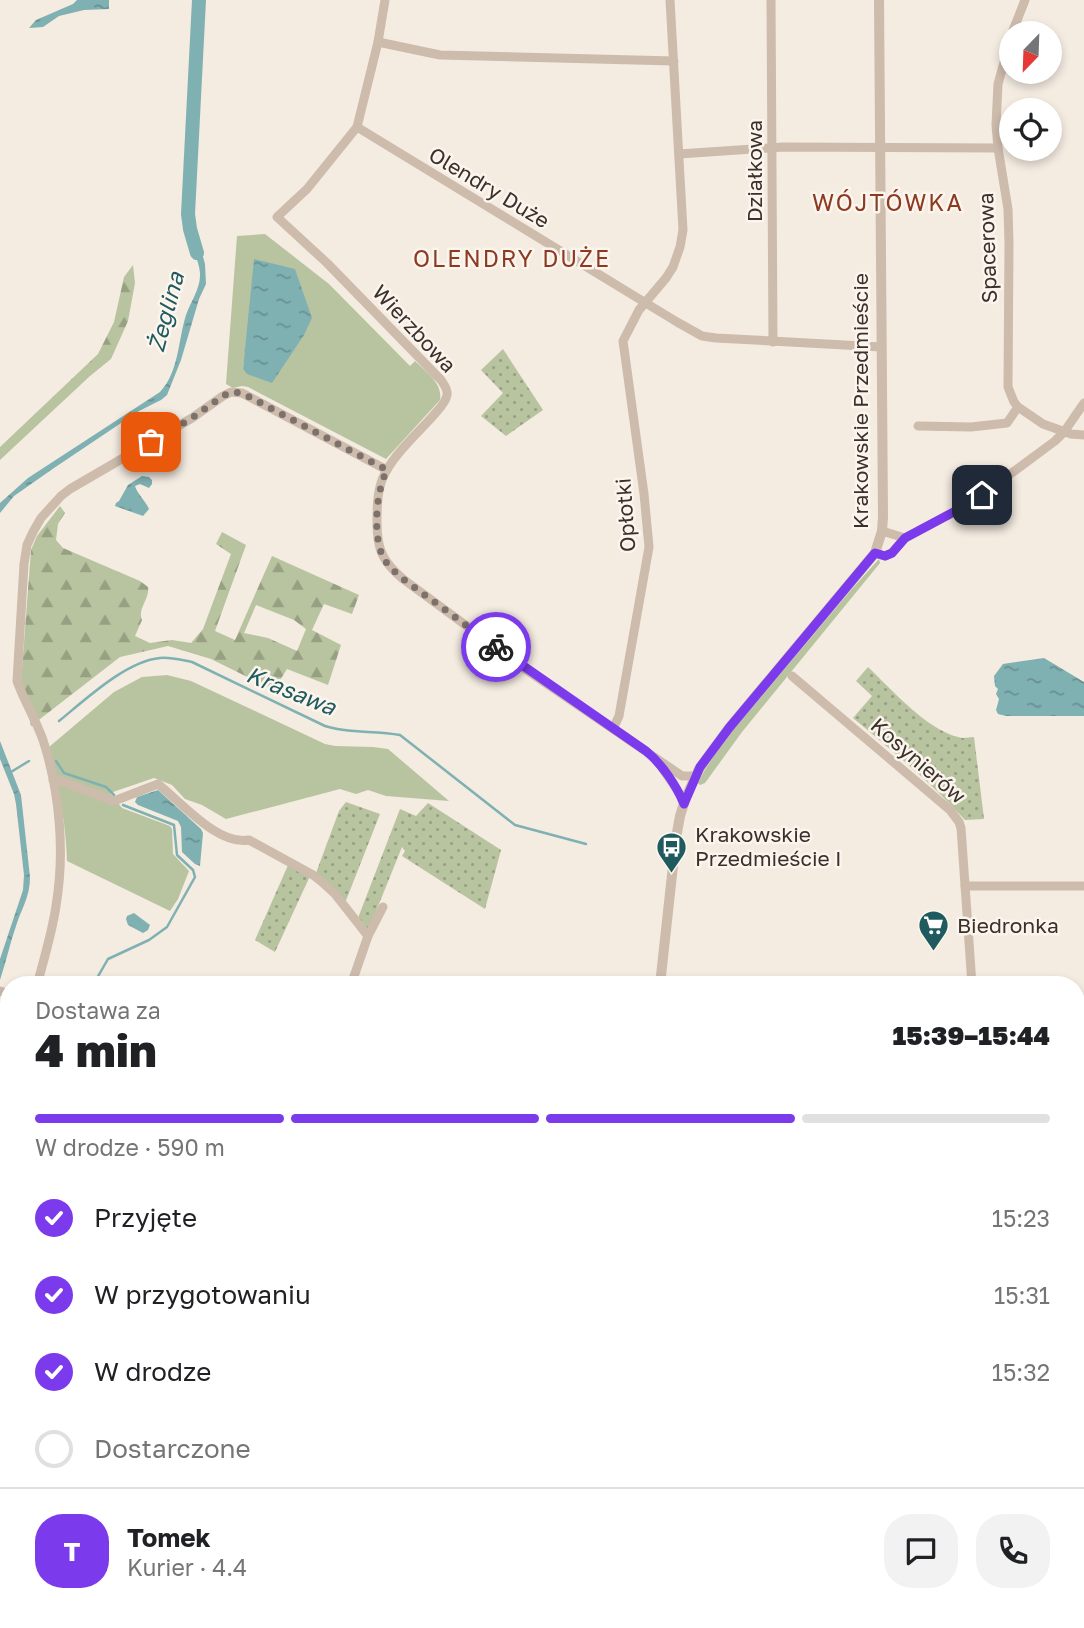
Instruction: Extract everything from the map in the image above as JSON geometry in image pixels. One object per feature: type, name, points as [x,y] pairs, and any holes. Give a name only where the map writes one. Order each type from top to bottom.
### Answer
[{"type":"street","points":[[356,127],[385,0]]},
{"type":"street","name":"Opłotki","points":[[613,729],[619,716],[648,554],[645,494],[623,346],[637,313],[670,272],[678,254],[684,222],[670,0]]},
{"type":"street","name":"Działkowa","points":[[771,0],[773,342]]},
{"type":"street","name":"Krakowskie Przedmieście","points":[[661,976],[676,838],[684,804],[696,776],[729,728],[880,555],[879,0]]},
{"type":"street","name":"Spacerowa","points":[[1017,21],[1025,0]]},
{"type":"street","points":[[377,42],[432,54],[674,61]]},
{"type":"street","name":"Spacerowa","points":[[999,80],[996,125],[1008,220],[1008,387],[1018,407]]},
{"type":"street","name":"Wierzbowa","points":[[356,127],[307,189],[277,218],[327,263],[446,387],[447,396],[441,406],[387,470],[380,488],[377,535],[384,559],[392,570],[525,669],[682,776],[696,776]]},
{"type":"street","name":"Olendry Duże","points":[[356,127],[702,336],[881,347]]},
{"type":"street","points":[[679,154],[772,148],[998,148]]},
{"type":"street","points":[[39,976],[56,908],[61,841],[53,780],[42,739],[17,681],[24,565],[27,545],[41,518],[61,496],[231,392],[242,393],[387,470]]},
{"type":"street","points":[[880,555],[892,553],[905,538],[982,495],[1049,446],[1064,432],[1084,403]]},
{"type":"street","points":[[918,426],[971,427],[1007,423],[1018,407],[1043,424],[1064,432],[1084,435]]},
{"type":"street","points":[[882,531],[905,538]]},
{"type":"street","name":"Kosynierów","points":[[792,676],[956,816],[961,828],[971,976]]},
{"type":"street","name":"Wierzbowa","points":[[654,757],[684,804]]},
{"type":"street","points":[[53,780],[114,801],[158,784],[207,827],[240,842],[249,841],[313,875],[335,894],[368,936]]},
{"type":"street","points":[[965,886],[1084,886]]},
{"type":"street","points":[[354,976],[368,936],[383,907]]},
{"type":"green space","points":[[265,234],[329,284],[410,366],[415,361],[436,383],[440,400],[386,459],[248,387],[233,388],[226,384],[237,236]],"holes":[[[248,328],[271,382],[243,369]]]},
{"type":"green space","points":[[133,265],[135,283],[128,321],[111,359],[0,460],[0,447],[98,354],[114,322],[124,277]]},
{"type":"green space","points":[[503,349],[543,410],[506,436],[481,416],[503,393],[481,370]]},
{"type":"green space","points":[[60,506],[65,513],[58,524],[56,540],[63,548],[140,581],[148,587],[141,612],[142,620],[135,636],[150,643],[172,640],[191,643],[203,629],[231,554],[216,544],[222,532],[246,545],[215,631],[235,640],[272,556],[359,595],[352,614],[324,604],[312,630],[341,645],[328,685],[287,669],[274,690],[211,659],[168,646],[120,657],[31,726],[21,682],[31,550],[37,536]],"holes":[[[256,605],[294,620],[306,629],[297,651],[268,638],[244,633]]]},
{"type":"green space","points":[[879,559],[880,563],[742,732],[705,783],[700,785],[698,783],[703,773],[723,742]]},
{"type":"green space","points":[[868,667],[934,726],[960,738],[974,737],[984,819],[965,820],[925,779],[853,718],[872,696],[856,681]]},
{"type":"green space","points":[[167,675],[191,681],[325,744],[388,749],[449,801],[386,796],[368,790],[356,794],[340,789],[226,819],[185,799],[172,785],[154,778],[110,793],[122,808],[172,829],[173,854],[189,871],[170,911],[67,861],[61,803],[49,747],[114,692],[142,677]]},
{"type":"green space","points":[[346,802],[380,814],[345,903],[316,873],[339,811]]},
{"type":"green space","points":[[428,803],[501,850],[485,909],[402,856],[405,851],[402,847],[368,931],[358,918],[400,809],[416,816]]},
{"type":"green space","points":[[289,863],[310,876],[275,952],[255,940]]},
{"type":"water","points":[[77,0],[109,0],[109,9],[84,10],[59,16],[43,27],[29,28],[36,20]]},
{"type":"water","points":[[197,235],[205,264],[206,284],[167,395],[14,496],[0,513],[0,503],[28,478],[160,392],[166,384],[174,365],[186,315],[199,284],[197,259],[188,237]]},
{"type":"water","points":[[254,259],[295,269],[312,318],[272,383],[247,374],[243,369]]},
{"type":"water","points":[[142,476],[152,480],[149,488],[140,484],[135,486],[149,509],[143,516],[115,506],[128,485]]},
{"type":"water","points":[[1044,658],[1084,682],[1084,716],[998,714],[998,689],[994,676],[1003,664]]},
{"type":"water","points":[[0,741],[21,795],[30,877],[27,896],[1,976],[0,959],[23,890],[24,875],[14,794],[0,759]]},
{"type":"water","points":[[158,790],[201,829],[203,833],[200,866],[182,852],[181,827],[178,821],[135,802],[137,797]]},
{"type":"water","points":[[134,913],[150,925],[148,930],[143,933],[128,925],[127,916]]},
{"type":"waterway","name":"Żeglina","points":[[197,253],[188,214],[199,0]]},
{"type":"waterway","name":"Krasawa","points":[[59,721],[106,683],[134,666],[160,658],[192,662],[325,726],[400,735],[515,825],[586,844]]},
{"type":"waterway","name":"Krasawa","points":[[11,772],[29,761]]},
{"type":"waterway","points":[[56,761],[64,773],[106,787],[114,795]]},
{"type":"waterway","points":[[98,976],[108,959],[149,940],[167,927],[195,877],[193,870],[177,855],[174,825],[123,805]]},
{"type":"way so far","points":[[151,442],[223,396],[231,392],[242,393],[387,470],[377,506],[377,535],[384,559],[403,579],[496,647]]},
{"type":"place","name":"Krakowskie Przedmieście I","points":[[672,874]]},
{"type":"place","name":"Biedronka","points":[[934,953]]},
{"type":"district","name":"WÓJTÓWKA","points":[[888,203]]},
{"type":"district","name":"OLENDRY DUŻE","points":[[512,259]]},
{"type":"route","points":[[496,647],[654,757],[684,804],[708,755],[875,553],[880,556],[892,553],[905,538],[982,495]]}]
